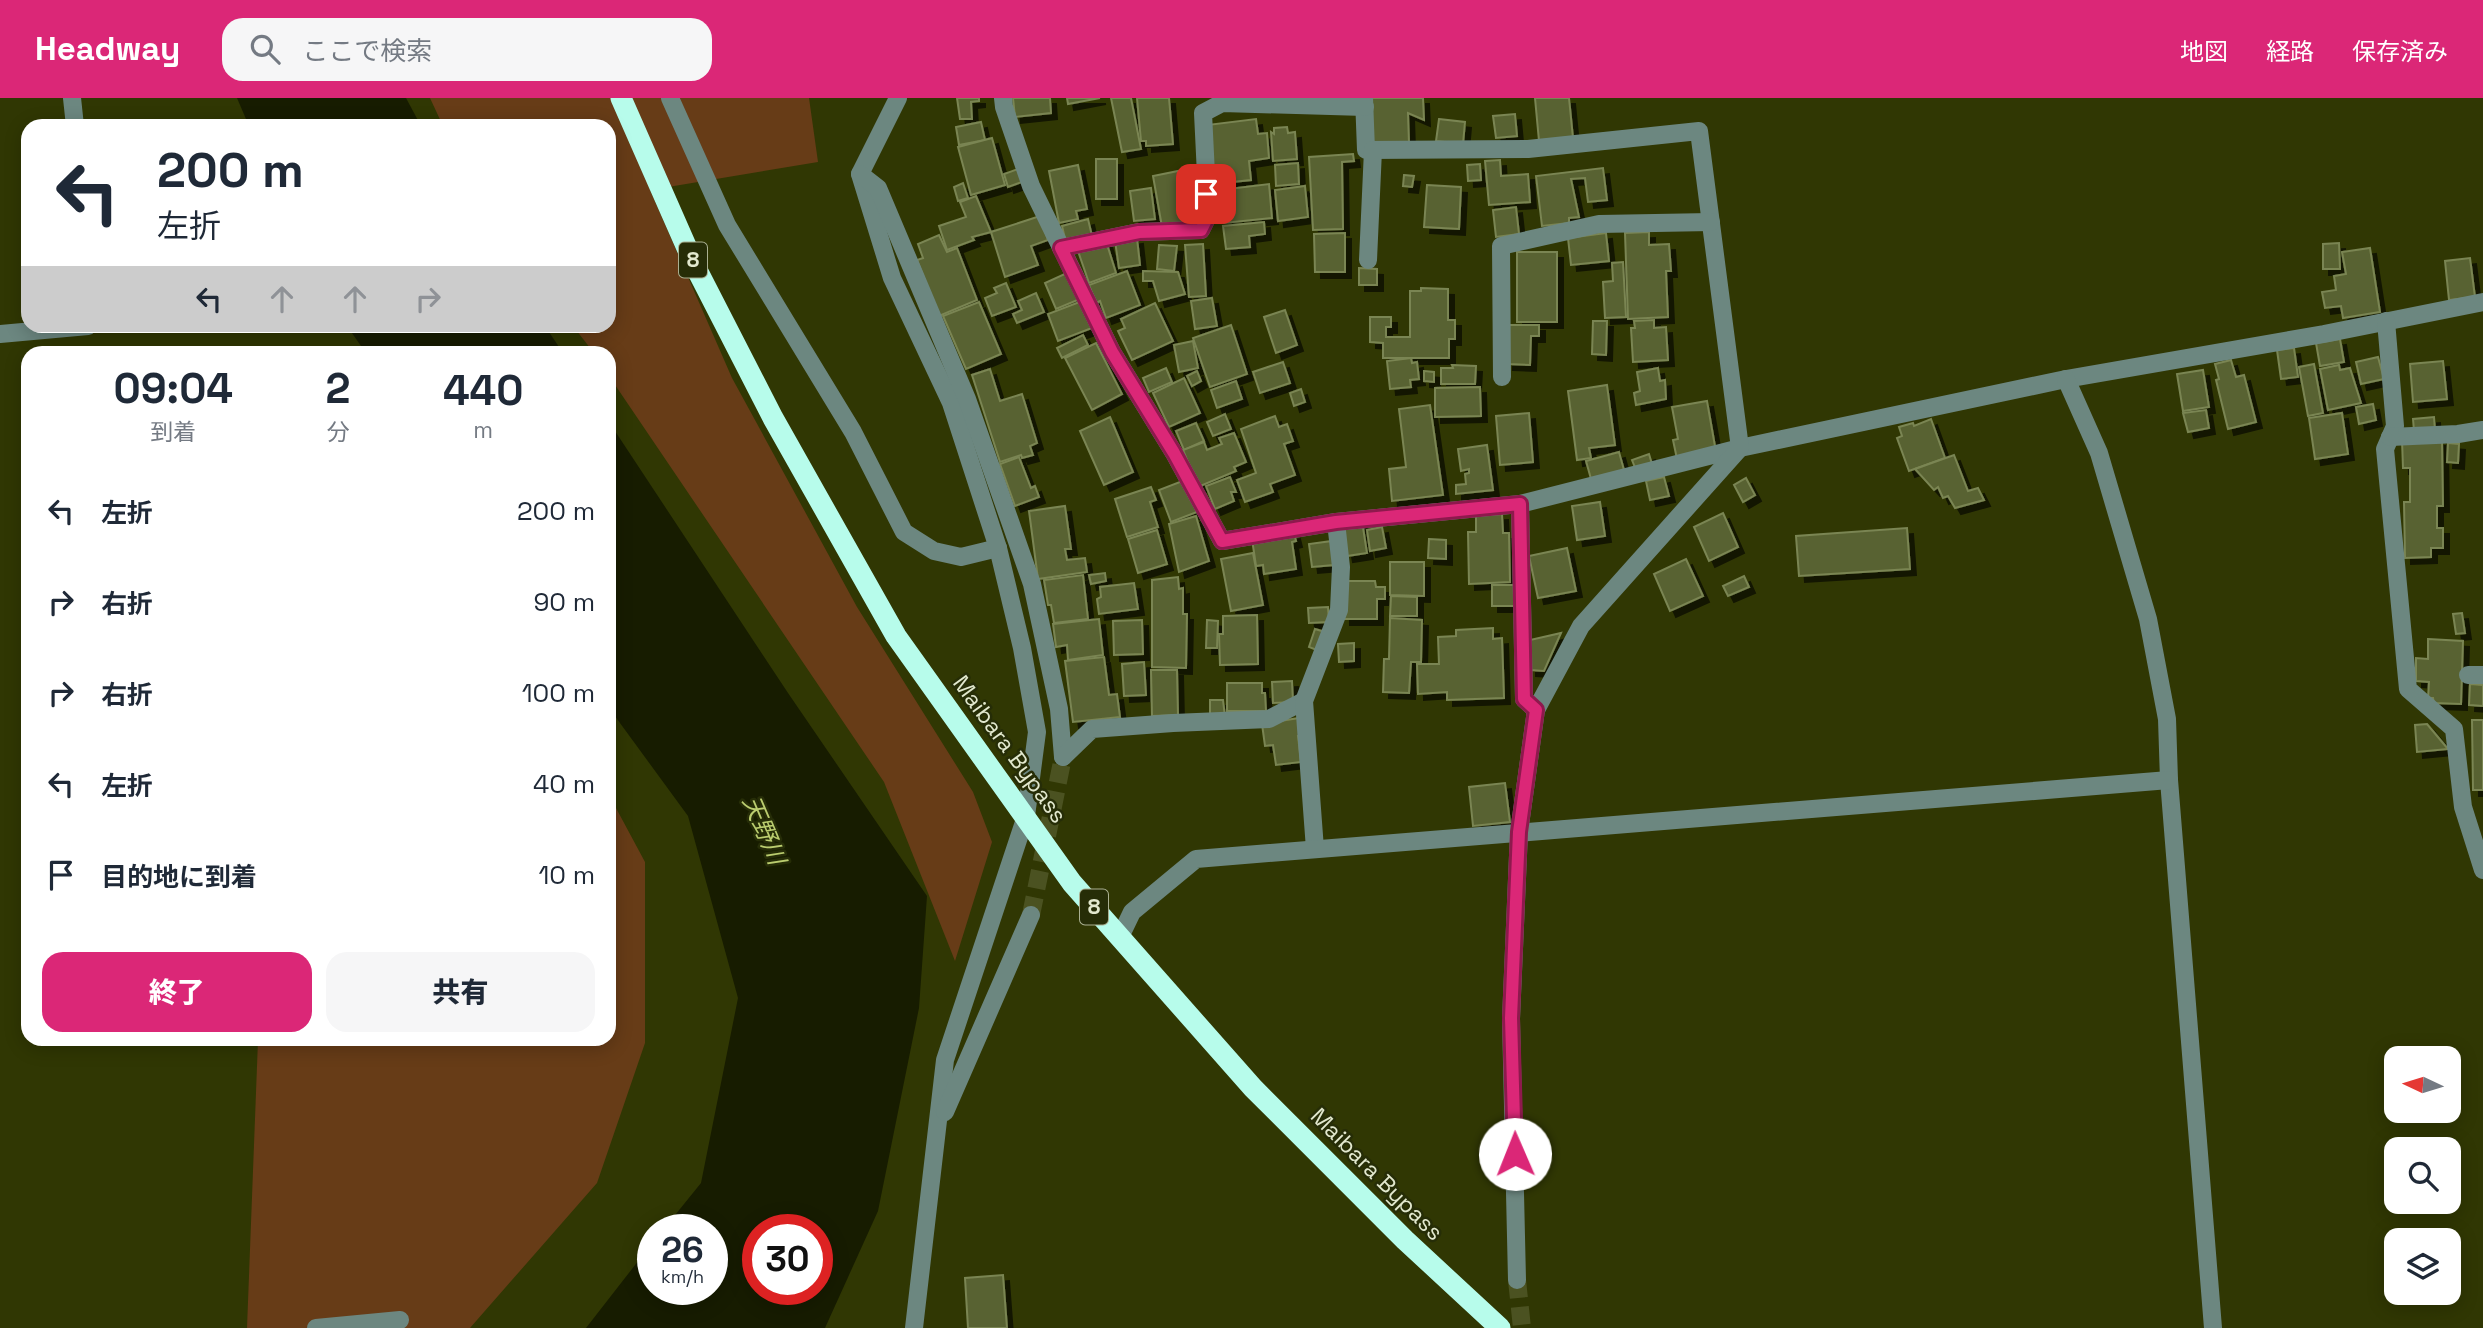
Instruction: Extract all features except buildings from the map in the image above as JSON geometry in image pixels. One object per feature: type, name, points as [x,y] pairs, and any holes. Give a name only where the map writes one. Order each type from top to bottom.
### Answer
[{"type":"highway","name":"Maibara Bypass","points":[[621,98],[694,264],[773,418],[895,636],[1072,883],[1253,1088],[1405,1240],[1500,1328]]},
{"type":"street","points":[[72,98],[74,119]]},
{"type":"street","points":[[670,98],[727,225],[853,432],[904,533],[934,551],[961,556],[998,548]]},
{"type":"street","points":[[898,98],[860,174],[892,278],[951,403],[998,548],[1022,648],[1037,732],[1026,816],[945,1060],[916,1327]]},
{"type":"street","points":[[1003,98],[1031,186],[1112,352],[1174,453],[1222,541],[1336,522],[1520,504],[1740,448],[2066,379],[2483,302]]},
{"type":"street","points":[[1061,248],[1139,232],[1201,230],[1208,216],[1203,113],[1222,103],[1364,103],[1366,149],[1373,150],[1528,149],[1699,131],[1740,448],[1581,626],[1536,710],[1519,832],[1511,1018],[1517,1280]]},
{"type":"street","points":[[1368,260],[1373,150]]},
{"type":"street","points":[[860,174],[878,188],[957,374],[1032,584],[1059,709],[1063,757],[1092,729],[1269,719],[1304,701]]},
{"type":"street","points":[[1502,377],[1501,246],[1599,224],[1711,222]]},
{"type":"street","points":[[2386,321],[2395,426],[2385,449],[2408,689],[2454,729],[2463,807],[2483,870]]},
{"type":"street","points":[[0,334],[21,332]]},
{"type":"street","points":[[2066,379],[2099,453],[2148,619],[2167,719],[2169,780],[2213,1328]]},
{"type":"street","points":[[2390,437],[2458,434],[2483,430]]},
{"type":"street","points":[[1520,504],[1524,699],[1536,710]]},
{"type":"street","points":[[1315,849],[1304,701],[1339,610],[1341,568],[1336,522]]},
{"type":"street","points":[[1120,937],[1132,912],[1196,859],[2169,780]]},
{"type":"street","points":[[937,1132],[1031,915]]},
{"type":"street","points":[[316,1328],[400,1320]]},
{"type":"shaded area","points":[[430,98],[809,98],[818,162],[650,190],[732,378],[857,607],[973,792],[992,842],[955,961],[884,782],[616,386],[616,346],[589,346],[578,333],[616,333],[616,119],[440,119]]},
{"type":"shaded area","points":[[616,808],[645,862],[645,1043],[597,1183],[470,1328],[247,1328],[258,1046],[616,1046]]},
{"type":"water","points":[[237,98],[406,98],[417,119],[246,119]]},
{"type":"water","points":[[352,333],[550,333],[558,346],[361,346]]},
{"type":"water","name":"天野川","points":[[616,433],[788,693],[927,896],[919,1008],[878,1211],[825,1328],[586,1328],[637,1263],[637,1305],[728,1305],[728,1214],[676,1214],[701,1183],[738,998],[688,816],[616,718]]},
{"type":"tunnel","points":[[1031,915],[1063,757]]},
{"type":"tunnel","points":[[1517,1280],[1522,1328]]},
{"type":"route","points":[[1206,194],[1208,216],[1201,230],[1139,232],[1061,248],[1112,352],[1174,453],[1222,541],[1336,522],[1520,504],[1524,699],[1536,710],[1519,832],[1511,1018],[1515,1154]]}]
